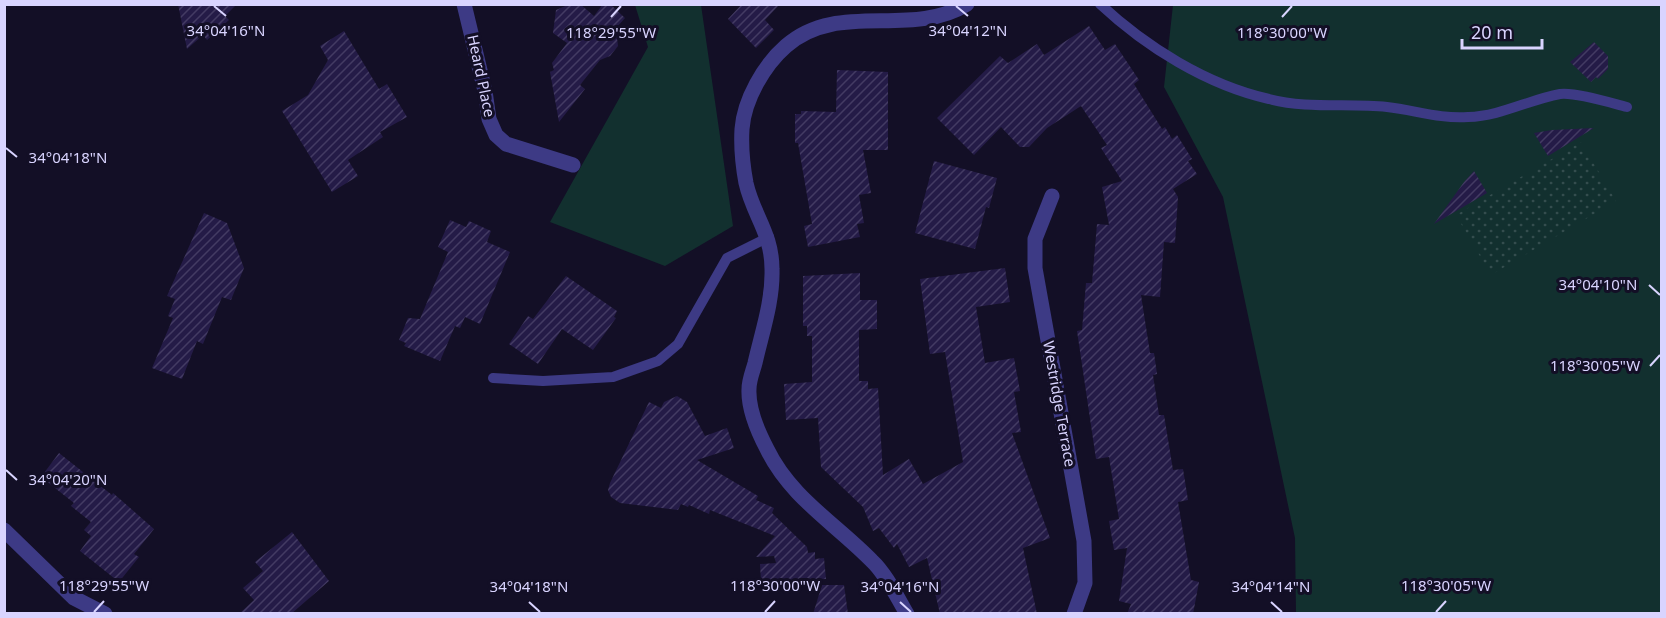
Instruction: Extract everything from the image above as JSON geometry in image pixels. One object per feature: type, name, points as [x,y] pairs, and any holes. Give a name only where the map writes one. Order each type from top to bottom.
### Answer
[{"type":"street","name":"Heard Place","points":[[464,4],[485,91],[489,119],[496,135],[506,144],[573,165]]},
{"type":"street","points":[[907,614],[874,562],[790,485],[777,468],[757,426],[749,402],[748,387],[771,286],[769,237],[747,185],[742,127],[757,85],[769,64],[786,46],[805,32],[831,22],[884,19],[910,21],[934,18],[967,4]]},
{"type":"street","name":"Westridge Terrace","points":[[1052,196],[1035,239],[1035,268],[1084,541],[1084,583],[1074,614]]},
{"type":"street","points":[[4,530],[74,598],[105,614]]},
{"type":"lane","points":[[1100,4],[1126,27],[1193,70],[1269,99],[1310,105],[1389,107],[1430,117],[1494,115],[1562,94],[1627,107]]},
{"type":"lane","points":[[493,378],[543,381],[613,377],[658,361],[678,344],[727,258],[769,237]]},
{"type":"green space","points":[[635,5],[701,5],[733,226],[665,266],[550,222],[648,47]]},
{"type":"green space","points":[[1173,5],[1661,5],[1661,613],[1296,613],[1295,538],[1223,197],[1164,87]]},
{"type":"green space","points":[[1581,142],[1616,201],[1491,275],[1456,215]]},
{"type":"building","points":[[178,4],[237,4],[225,16],[229,20],[207,40],[203,35],[187,49]]},
{"type":"building","points":[[570,4],[580,4],[594,16],[603,4],[610,4],[625,18],[616,28],[618,46],[610,56],[600,60],[580,85],[585,89],[559,122],[550,72],[554,70],[552,63],[567,43],[553,33],[556,10]]},
{"type":"building","points":[[742,4],[780,4],[765,20],[774,30],[756,48],[728,19]]},
{"type":"building","points":[[1089,26],[1105,50],[1115,44],[1139,80],[1134,84],[1162,129],[1165,127],[1172,139],[1177,135],[1192,159],[1188,161],[1197,174],[1173,189],[1178,197],[1175,243],[1164,242],[1160,297],[1141,295],[1150,353],[1154,353],[1157,374],[1153,375],[1159,415],[1164,415],[1173,470],[1183,469],[1188,500],[1178,502],[1191,580],[1199,582],[1193,614],[1127,614],[1131,604],[1119,601],[1127,548],[1114,550],[1109,521],[1119,519],[1109,457],[1096,459],[1077,331],[1082,330],[1086,283],[1092,283],[1097,224],[1109,225],[1102,187],[1122,181],[1101,148],[1107,145],[1081,106],[1047,128],[1029,147],[1020,147],[1001,127],[974,155],[937,118],[1000,56],[1008,63],[1037,44],[1044,55]]},
{"type":"building","points":[[344,31],[379,89],[387,84],[407,117],[380,132],[383,137],[348,160],[358,176],[332,192],[282,111],[308,95],[328,60],[320,46]]},
{"type":"building","points":[[1594,42],[1608,56],[1608,69],[1598,79],[1596,77],[1591,82],[1570,62]]},
{"type":"building","points":[[837,70],[888,72],[888,150],[863,150],[871,193],[859,195],[864,223],[857,224],[860,237],[808,247],[804,226],[812,224],[798,143],[795,143],[795,114],[801,114],[801,111],[836,112]]},
{"type":"building","points":[[1594,128],[1548,156],[1534,133],[1552,130]]},
{"type":"building","points":[[934,161],[997,178],[989,208],[986,207],[975,249],[915,233]]},
{"type":"building","points":[[1474,171],[1487,193],[1434,224],[1464,182]]},
{"type":"building","points":[[204,213],[227,223],[244,268],[231,300],[222,297],[203,344],[197,341],[182,379],[152,368],[173,318],[168,316],[175,299],[167,296]]},
{"type":"building","points":[[450,220],[466,227],[469,221],[491,231],[487,242],[510,252],[480,324],[465,317],[460,328],[455,326],[440,361],[404,346],[406,343],[399,340],[408,318],[420,319],[448,252],[438,247]]},
{"type":"building","points":[[1005,268],[1010,302],[976,307],[985,363],[1014,358],[1020,391],[1014,392],[1021,432],[1012,433],[1050,538],[1023,548],[1037,614],[940,614],[927,558],[909,567],[897,544],[894,548],[879,528],[873,531],[863,507],[821,467],[818,418],[786,420],[784,384],[812,382],[812,336],[807,336],[807,326],[803,326],[803,276],[860,273],[860,300],[877,300],[877,329],[859,330],[859,381],[868,381],[868,389],[878,388],[883,475],[909,459],[923,484],[963,462],[945,352],[930,354],[920,279]]},
{"type":"building","points":[[566,276],[617,311],[614,317],[616,318],[593,350],[562,329],[538,364],[509,344],[528,316],[533,319]]},
{"type":"building","points":[[677,396],[687,402],[705,436],[727,428],[734,448],[697,460],[758,496],[756,500],[774,508],[772,513],[807,547],[808,553],[815,552],[815,559],[824,558],[826,579],[761,581],[760,564],[776,563],[774,556],[756,557],[775,536],[710,510],[709,514],[689,505],[688,507],[681,504],[678,510],[620,503],[611,497],[608,490],[610,483],[649,402],[661,408],[664,402]]},
{"type":"building","points":[[59,453],[112,495],[113,493],[154,529],[134,554],[139,557],[119,582],[80,551],[91,536],[84,530],[91,522],[71,506],[74,503],[41,477]]},
{"type":"building","points":[[292,532],[329,581],[291,614],[239,614],[254,600],[243,588],[263,571],[255,562]]},
{"type":"building","points":[[822,585],[844,585],[848,614],[813,614]]}]
